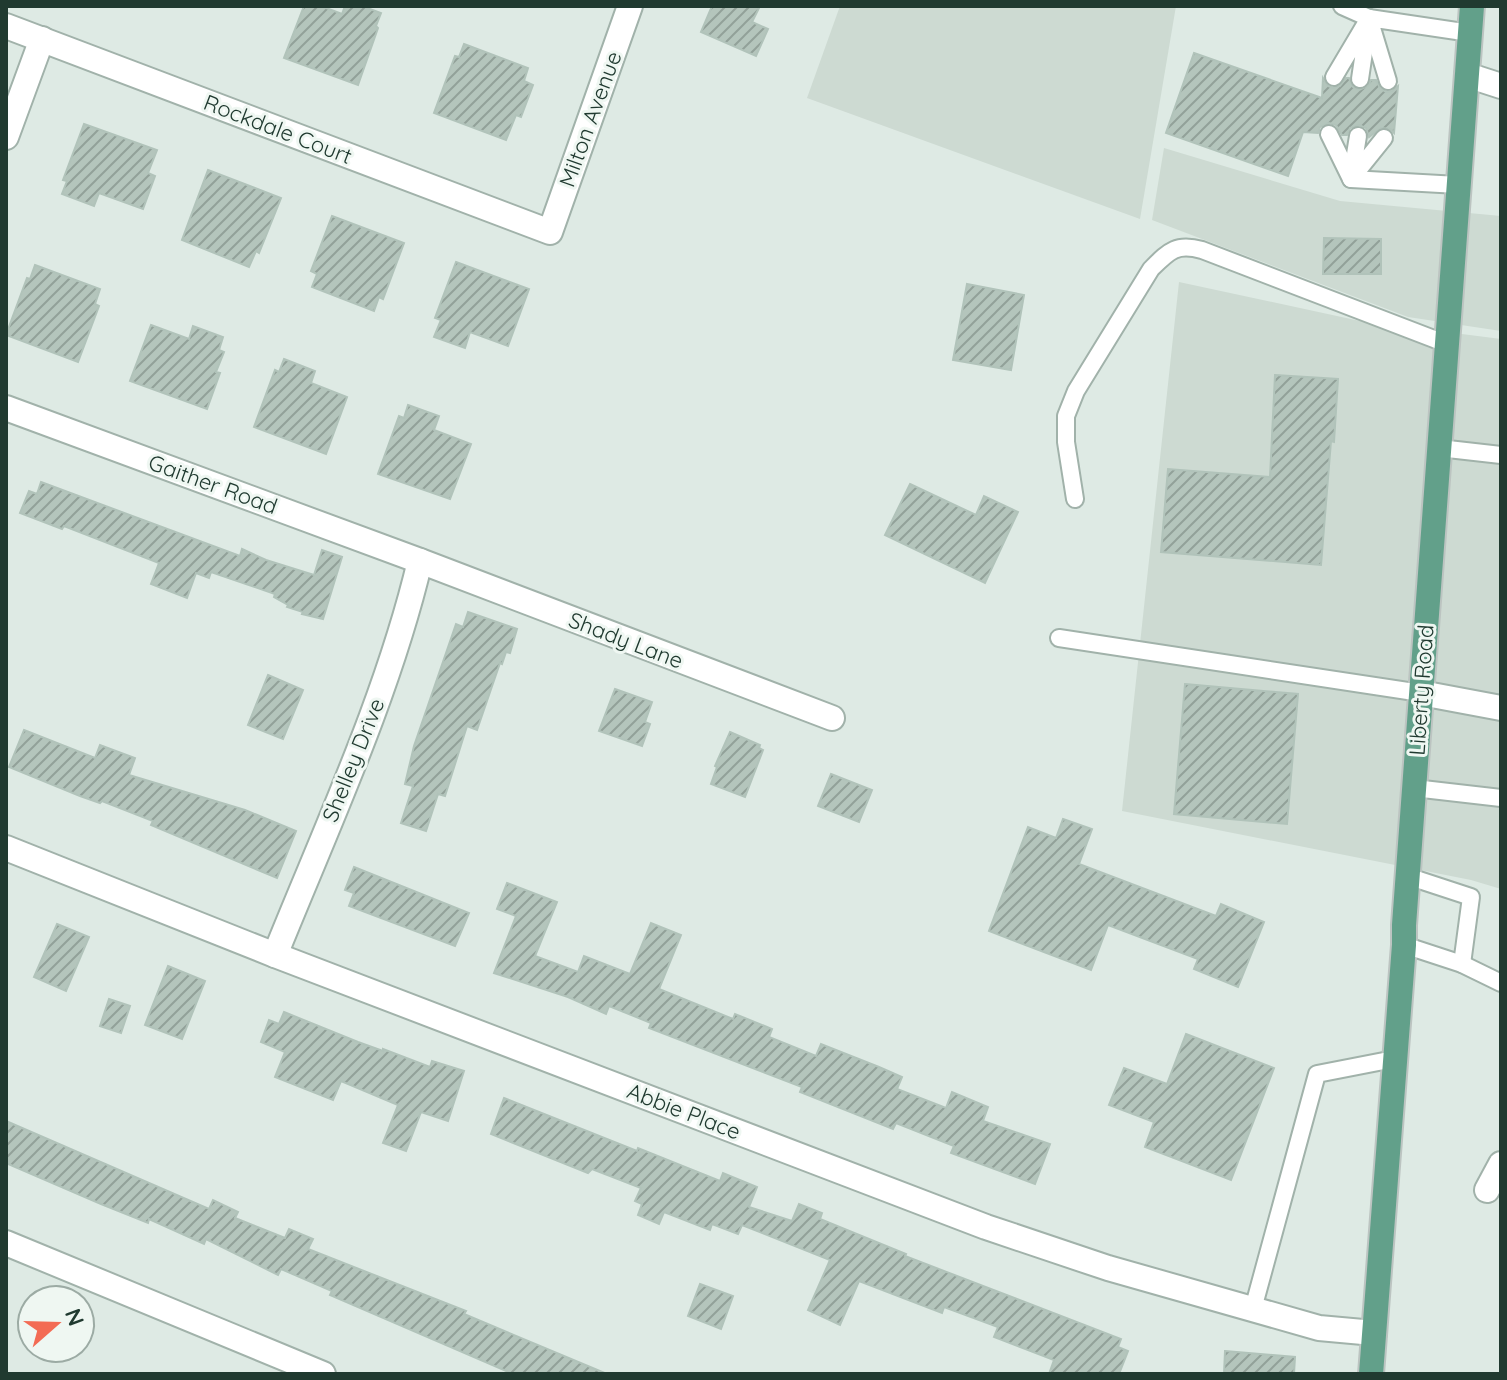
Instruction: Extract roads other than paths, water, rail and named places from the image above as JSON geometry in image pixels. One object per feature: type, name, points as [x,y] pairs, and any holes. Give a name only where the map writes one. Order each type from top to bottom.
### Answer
[{"type":"main road","name":"Liberty Road","points":[[1371,1374],[1472,6]]},
{"type":"street","name":"Milton Avenue","points":[[550,232],[630,6]]},
{"type":"street","name":"Rockdale Court","points":[[6,26],[550,232]]},
{"type":"street","points":[[6,137],[42,39]]},
{"type":"street","points":[[1467,75],[1501,86]]},
{"type":"street","name":"Gaither Road","points":[[6,408],[420,561]]},
{"type":"street","name":"Shady Lane","points":[[420,561],[832,718]]},
{"type":"street","name":"Shelley Drive","points":[[275,955],[392,662],[420,561]]},
{"type":"street","points":[[1421,693],[1501,708]]},
{"type":"street","name":"Abbie Place","points":[[6,848],[275,955],[986,1227],[1108,1268],[1319,1328],[1374,1333]]},
{"type":"street","points":[[1487,1190],[1501,1164]]},
{"type":"street","points":[[6,1243],[323,1374]]},
{"type":"lane","points":[[1342,6],[1369,18],[1470,33]]},
{"type":"lane","points":[[1334,77],[1369,18]]},
{"type":"lane","points":[[1360,79],[1369,18]]},
{"type":"lane","points":[[1369,18],[1388,81]]},
{"type":"lane","points":[[1329,134],[1351,179]]},
{"type":"lane","points":[[1351,179],[1358,136]]},
{"type":"lane","points":[[1351,179],[1384,138]]},
{"type":"lane","points":[[1351,179],[1458,185]]},
{"type":"lane","points":[[1075,499],[1066,442],[1066,416],[1076,391],[1151,269],[1166,254],[1178,248],[1187,246],[1202,250],[1447,344]]},
{"type":"lane","points":[[1439,448],[1501,455]]},
{"type":"lane","points":[[1059,638],[1421,693]]},
{"type":"lane","points":[[1414,788],[1501,798]]},
{"type":"lane","points":[[1407,876],[1471,897],[1462,964]]},
{"type":"lane","points":[[1404,945],[1462,964],[1501,983]]},
{"type":"lane","points":[[1253,1309],[1317,1074],[1394,1059]]}]
